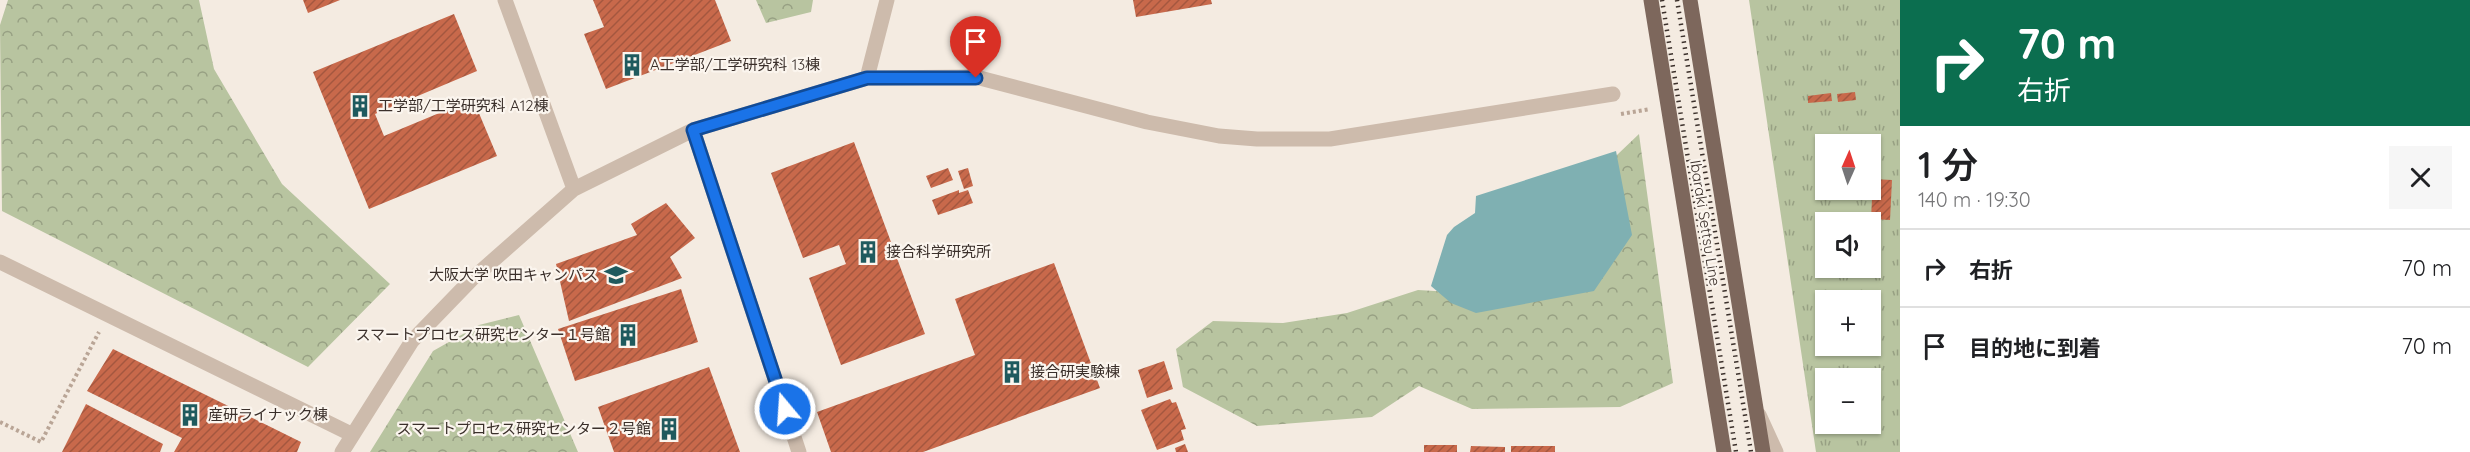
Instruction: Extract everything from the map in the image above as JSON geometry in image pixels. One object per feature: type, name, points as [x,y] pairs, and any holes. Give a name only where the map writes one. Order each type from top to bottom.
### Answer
[{"type":"main road","name":"Ibaraki Settsu Line","points":[[1651,0],[1725,452]]},
{"type":"main road","name":"Ibaraki Settsu Line","points":[[1690,0],[1763,452]]},
{"type":"street","points":[[505,0],[574,189]]},
{"type":"street","points":[[867,78],[887,0]]},
{"type":"street","points":[[342,452],[351,434],[412,341],[472,279],[574,189],[693,130],[867,78],[976,78],[1147,122],[1219,136],[1257,139],[1330,138],[1613,94]]},
{"type":"street","points":[[693,130],[799,452]]},
{"type":"street","points":[[0,262],[351,434]]},
{"type":"street","points":[[1756,407],[1776,452]]},
{"type":"path","points":[[0,422],[41,442],[107,316]]},
{"type":"green space","points":[[8,0],[199,0],[214,69],[282,184],[390,284],[308,367],[2,211],[0,25]]},
{"type":"green space","points":[[756,0],[813,0],[811,12],[766,23]]},
{"type":"green space","points":[[1749,0],[1900,0],[1900,452],[1816,452]]},
{"type":"green space","points":[[1639,134],[1673,383],[1620,407],[1472,409],[1419,386],[1372,417],[1257,426],[1183,387],[1176,349],[1213,321],[1283,323],[1347,313],[1418,290],[1484,294],[1597,174]]},
{"type":"green space","points":[[519,315],[578,452],[370,452],[433,351],[479,325]]},
{"type":"water","points":[[1616,151],[1632,235],[1594,291],[1476,313],[1451,303],[1431,286],[1447,235],[1454,227],[1475,213],[1476,196]]},
{"type":"building","points":[[303,0],[340,0],[308,13]]},
{"type":"building","name":"A工学部/工学研究科 13棟","points":[[593,0],[715,0],[731,41],[606,89],[584,34],[604,27]]},
{"type":"building","points":[[1133,0],[1211,0],[1212,4],[1136,17]]},
{"type":"building","name":"工学部/工学研究科 A12棟","points":[[454,14],[477,71],[375,114],[384,136],[473,99],[497,156],[369,209],[313,72]]},
{"type":"building","points":[[1855,92],[1856,100],[1838,102],[1837,94]]},
{"type":"building","points":[[1831,93],[1832,101],[1808,103],[1808,96]]},
{"type":"building","name":"接合科学研究所","points":[[854,142],[925,334],[841,365],[809,278],[846,264],[839,245],[803,258],[771,173]]},
{"type":"building","points":[[948,168],[953,180],[931,188],[926,176]]},
{"type":"building","points":[[968,168],[973,186],[964,189],[958,171]]},
{"type":"building","points":[[1881,179],[1892,180],[1890,220],[1881,220],[1881,212],[1871,212],[1872,200],[1881,200]]},
{"type":"building","points":[[959,190],[959,193],[968,190],[973,203],[938,215],[932,200]]},
{"type":"building","points":[[666,203],[695,238],[670,257],[682,278],[569,321],[556,264],[637,235],[631,224]]},
{"type":"building","name":"接合研実験棟","points":[[1054,263],[1100,388],[923,452],[831,452],[817,412],[975,355],[955,299]]},
{"type":"building","name":"スマートプロセス研究センター１号館","points":[[681,289],[698,342],[575,381],[558,329]]},
{"type":"building","name":"産研ライナック棟","points":[[113,349],[301,442],[297,452],[174,452],[182,438],[87,391]]},
{"type":"building","points":[[1164,361],[1173,389],[1147,398],[1138,370]]},
{"type":"building","name":"スマートプロセス研究センター２号館","points":[[709,367],[740,452],[614,452],[598,407]]},
{"type":"building","points":[[1170,399],[1172,403],[1176,402],[1186,429],[1181,430],[1184,440],[1157,450],[1141,410]]},
{"type":"building","points":[[86,404],[163,444],[160,452],[62,452]]},
{"type":"building","points":[[1185,444],[1188,452],[1176,452],[1175,448]]},
{"type":"building","points":[[1424,445],[1457,445],[1457,452],[1424,452]]},
{"type":"building","points":[[1471,446],[1505,447],[1505,452],[1470,452]]},
{"type":"building","points":[[1511,446],[1555,446],[1555,452],[1511,452]]},
{"type":"railway","points":[[1662,0],[1736,452]]},
{"type":"railway","points":[[1677,0],[1751,452]]},
{"type":"place","name":"A工学部/工学研究科 13棟","points":[[632,65]]},
{"type":"place","name":"工学部/工学研究科 A12棟","points":[[360,106]]},
{"type":"place","name":"接合科学研究所","points":[[868,252]]},
{"type":"place","name":"大阪大学 吹田キャンパス","points":[[616,275]]},
{"type":"place","name":"スマートプロセス研究センター１号館","points":[[628,335]]},
{"type":"place","name":"接合研実験棟","points":[[1012,372]]},
{"type":"place","name":"産研ライナック棟","points":[[190,415]]},
{"type":"place","name":"スマートプロセス研究センター２号館","points":[[669,429]]},
{"type":"route","points":[[785,409],[693,130],[867,78],[976,78]]}]
